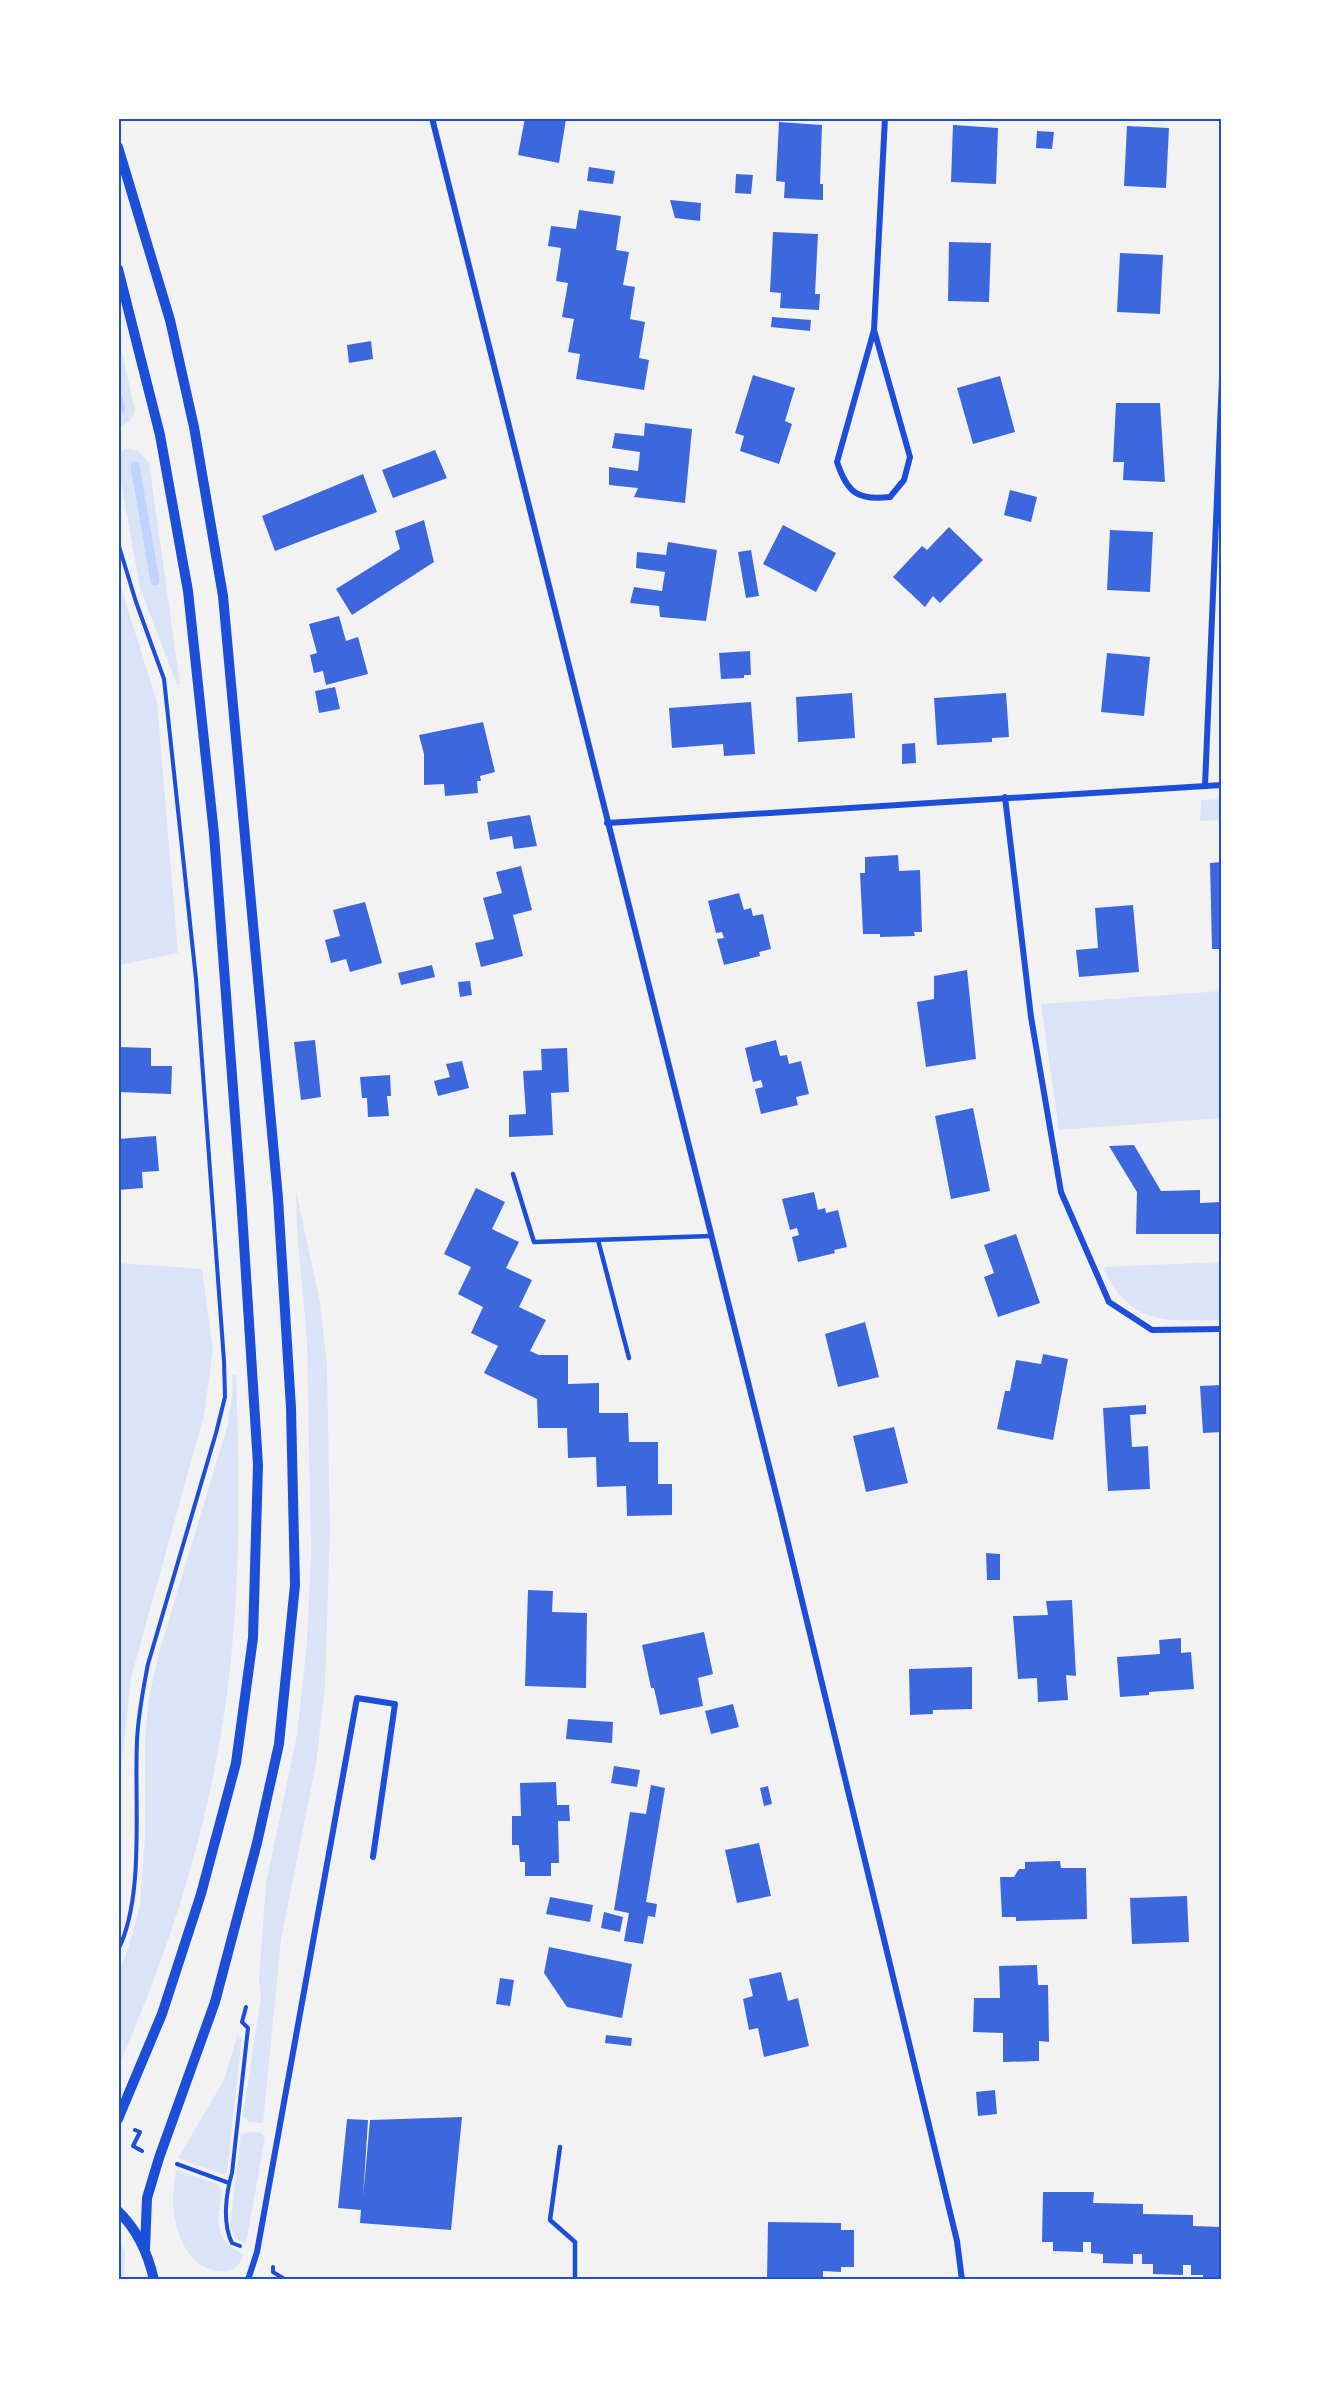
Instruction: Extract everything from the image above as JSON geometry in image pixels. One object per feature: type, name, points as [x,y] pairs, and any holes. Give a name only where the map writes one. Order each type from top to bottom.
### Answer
[{"type":"street","points":[[432,118],[711,1236],[957,2241],[962,2280]]},
{"type":"street","points":[[874,330],[910,457],[904,480],[890,497],[873,499],[860,495],[844,483],[837,462],[874,330],[885,118]]},
{"type":"street","points":[[118,147],[170,320],[194,427],[223,596],[278,1198],[291,1408],[295,1585],[279,1744],[257,1843],[215,2002],[147,2198],[146,2249]]},
{"type":"street","points":[[118,269],[160,435],[188,591],[214,834],[258,1465],[253,1638],[236,1763],[201,1894],[162,2014],[118,2119]]},
{"type":"street","points":[[1205,786],[1221,378]]},
{"type":"street","points":[[608,823],[1221,785]]},
{"type":"street","points":[[1005,797],[1031,1017],[1060,1192],[1109,1302],[1152,1330],[1221,1329]]},
{"type":"street","points":[[248,2280],[257,2252],[357,1698],[395,1704],[373,1857]]},
{"type":"street","points":[[118,2211],[132,2224],[146,2249],[155,2279]]},
{"type":"lane","points":[[513,1174],[534,1242],[711,1236]]},
{"type":"lane","points":[[598,1240],[629,1358]]},
{"type":"lane","points":[[560,2147],[550,2220],[575,2242],[575,2280]]},
{"type":"path","points":[[118,543],[136,602],[164,679],[204,1073],[225,1396],[148,1664],[140,1703],[137,1741],[134,1895],[118,1950]]},
{"type":"path","points":[[229,2183],[248,2028],[242,2022],[246,2007]]},
{"type":"shaded area","points":[[118,334],[135,411],[131,420],[119,428]]},
{"type":"shaded area","points":[[126,449],[138,451],[149,463],[180,684],[177,685],[140,588],[119,471],[119,452]]},
{"type":"shaded area","points":[[118,578],[157,702],[178,953],[119,965]]},
{"type":"shaded area","points":[[1221,799],[1221,820],[1200,821],[1201,800]]},
{"type":"shaded area","points":[[1221,991],[1221,1118],[1059,1130],[1041,1004]]},
{"type":"shaded area","points":[[296,1191],[320,1302],[327,1366],[330,1530],[325,1686],[316,1764],[281,1940],[263,2123],[249,2122],[243,2116],[261,1997],[259,1980],[266,1883],[297,1735],[307,1642],[311,1553],[307,1340],[297,1231]]},
{"type":"shaded area","points":[[1221,1262],[1221,1320],[1166,1319],[1137,1310],[1113,1286],[1103,1267]]},
{"type":"shaded area","points":[[119,1263],[202,1269],[213,1350],[204,1415],[131,1678],[120,1779],[119,1845]]},
{"type":"shaded area","points":[[233,1375],[236,1375],[238,1456],[237,1579],[231,1660],[219,1748],[198,1841],[171,1932],[119,2065],[119,1970],[128,1950],[140,1904],[145,1836],[145,1737],[149,1697],[160,1649],[228,1424]]},
{"type":"shaded area","points":[[237,2036],[242,2037],[227,2172],[222,2174],[178,2158],[224,2080]]},
{"type":"shaded area","points":[[261,2133],[265,2137],[246,2244],[235,2238],[230,2225],[241,2134]]},
{"type":"shaded area","points":[[176,2170],[216,2183],[222,2190],[219,2220],[221,2235],[226,2242],[244,2255],[234,2268],[219,2271],[208,2268],[198,2263],[183,2244],[173,2209]]},
{"type":"shaded area","points":[[118,2239],[125,2251],[124,2279],[119,2279]]},
{"type":"building","points":[[525,118],[566,119],[559,163],[518,155]]},
{"type":"building","points":[[779,122],[822,125],[820,184],[823,184],[823,200],[784,198],[785,182],[776,181]]},
{"type":"building","points":[[953,125],[998,128],[996,184],[951,182]]},
{"type":"building","points":[[1127,126],[1169,128],[1166,188],[1124,186]]},
{"type":"building","points":[[1037,131],[1054,132],[1052,149],[1036,148]]},
{"type":"building","points":[[589,167],[615,171],[613,184],[587,181]]},
{"type":"building","points":[[736,174],[753,175],[751,194],[735,193]]},
{"type":"building","points":[[670,200],[701,203],[700,221],[675,218]]},
{"type":"building","points":[[579,210],[621,216],[616,250],[629,252],[623,285],[635,287],[630,319],[645,322],[639,358],[649,360],[644,390],[576,379],[580,354],[568,352],[574,319],[562,317],[568,283],[556,281],[561,248],[548,246],[551,226],[576,229]]},
{"type":"building","points":[[773,232],[818,234],[815,294],[820,294],[819,310],[780,308],[781,293],[770,292]]},
{"type":"building","points":[[949,242],[991,243],[989,302],[948,301]]},
{"type":"building","points":[[1120,253],[1163,255],[1160,314],[1117,312]]},
{"type":"building","points":[[772,317],[811,320],[810,331],[771,327]]},
{"type":"building","points":[[371,341],[373,359],[349,363],[347,345]]},
{"type":"building","points":[[753,375],[795,388],[785,421],[792,424],[779,464],[740,451],[744,436],[735,433]]},
{"type":"building","points":[[1000,376],[1015,432],[973,444],[957,388]]},
{"type":"building","points":[[1116,403],[1160,403],[1165,482],[1123,480],[1124,462],[1113,462]]},
{"type":"building","points":[[645,423],[692,429],[685,503],[634,497],[638,488],[609,485],[609,467],[638,471],[640,452],[612,448],[615,433],[644,436]]},
{"type":"building","points":[[435,450],[447,478],[393,498],[382,470]]},
{"type":"building","points":[[363,474],[377,512],[275,551],[262,516]]},
{"type":"building","points":[[1010,490],[1037,497],[1031,522],[1004,515]]},
{"type":"building","points":[[424,520],[434,562],[352,615],[336,589],[400,549],[395,531]]},
{"type":"building","points":[[783,525],[836,553],[816,592],[763,564]]},
{"type":"building","points":[[949,527],[983,560],[940,603],[933,596],[925,607],[893,577],[922,546],[927,550]]},
{"type":"building","points":[[1110,530],[1153,532],[1150,592],[1107,590]]},
{"type":"building","points":[[668,542],[717,550],[706,621],[660,617],[659,606],[630,603],[634,587],[662,591],[665,572],[636,568],[637,552],[666,555]]},
{"type":"building","points":[[751,550],[759,596],[746,598],[738,552]]},
{"type":"building","points":[[339,616],[346,641],[358,637],[368,674],[326,685],[323,671],[314,673],[310,655],[317,653],[309,624]]},
{"type":"building","points":[[750,651],[751,675],[744,675],[744,678],[721,679],[719,653]]},
{"type":"building","points":[[1107,653],[1150,657],[1144,716],[1101,712]]},
{"type":"building","points":[[335,687],[340,709],[319,713],[315,691]]},
{"type":"building","points":[[852,693],[855,738],[798,742],[796,697]]},
{"type":"building","points":[[1006,693],[1009,737],[992,738],[992,742],[937,745],[934,698]]},
{"type":"building","points":[[751,702],[755,754],[724,756],[723,744],[672,748],[669,708]]},
{"type":"building","points":[[483,722],[495,772],[480,776],[481,781],[477,781],[478,793],[445,796],[444,784],[424,785],[424,754],[419,735]]},
{"type":"building","points":[[915,743],[916,763],[902,764],[902,744]]},
{"type":"building","points":[[530,815],[537,846],[514,849],[512,836],[490,840],[487,822]]},
{"type":"building","points":[[898,855],[899,871],[920,870],[922,932],[914,932],[915,936],[880,937],[880,934],[863,934],[860,873],[865,873],[865,857]]},
{"type":"building","points":[[1222,862],[1222,949],[1212,949],[1210,863]]},
{"type":"building","points":[[521,866],[532,910],[513,915],[523,956],[481,967],[475,943],[494,939],[483,898],[502,893],[496,872]]},
{"type":"building","points":[[739,893],[744,910],[751,908],[753,916],[763,914],[771,949],[759,952],[760,956],[724,965],[717,939],[724,938],[722,932],[716,933],[708,901]]},
{"type":"building","points":[[365,902],[382,963],[350,972],[346,959],[331,963],[325,940],[340,936],[333,910]]},
{"type":"building","points":[[1133,905],[1139,972],[1079,977],[1076,950],[1098,948],[1095,908]]},
{"type":"building","points":[[432,965],[435,977],[401,985],[398,973]]},
{"type":"building","points":[[967,970],[976,1059],[926,1067],[917,1002],[934,999],[934,976]]},
{"type":"building","points":[[470,981],[472,995],[460,997],[458,982]]},
{"type":"building","points":[[315,1040],[321,1097],[301,1100],[294,1042]]},
{"type":"building","points":[[776,1040],[780,1056],[787,1055],[789,1064],[801,1061],[809,1094],[796,1097],[798,1105],[761,1114],[755,1089],[763,1087],[761,1080],[753,1082],[745,1048]]},
{"type":"building","points":[[118,1047],[151,1048],[151,1066],[172,1066],[171,1094],[118,1092]]},
{"type":"building","points":[[567,1048],[569,1092],[551,1093],[553,1135],[509,1137],[509,1115],[526,1114],[523,1071],[542,1070],[541,1049]]},
{"type":"building","points":[[462,1061],[469,1088],[438,1096],[434,1081],[450,1077],[446,1064]]},
{"type":"building","points":[[390,1075],[391,1096],[387,1096],[389,1116],[368,1117],[367,1098],[362,1098],[360,1077]]},
{"type":"building","points":[[973,1108],[990,1191],[951,1199],[935,1116]]},
{"type":"building","points":[[156,1136],[159,1171],[142,1172],[143,1188],[118,1190],[118,1139]]},
{"type":"building","points":[[1134,1145],[1161,1191],[1200,1190],[1200,1203],[1222,1202],[1222,1234],[1136,1234],[1137,1192],[1109,1146]]},
{"type":"building","points":[[476,1188],[505,1202],[492,1229],[519,1242],[506,1268],[532,1280],[519,1307],[546,1320],[530,1351],[539,1355],[568,1355],[568,1384],[599,1383],[599,1413],[628,1413],[629,1442],[658,1442],[658,1484],[672,1484],[672,1515],[627,1516],[626,1486],[597,1487],[596,1457],[568,1458],[567,1428],[538,1428],[537,1399],[484,1373],[498,1346],[471,1333],[483,1307],[458,1294],[471,1267],[444,1254]]},
{"type":"building","points":[[814,1192],[818,1210],[825,1208],[826,1213],[838,1210],[847,1247],[834,1250],[835,1253],[798,1262],[792,1237],[799,1235],[797,1228],[790,1230],[782,1199]]},
{"type":"building","points":[[1016,1234],[1040,1303],[998,1317],[984,1277],[994,1273],[984,1245]]},
{"type":"building","points":[[865,1322],[879,1377],[838,1387],[825,1334]]},
{"type":"building","points":[[1043,1354],[1068,1359],[1053,1440],[997,1429],[1005,1391],[1010,1391],[1016,1360],[1041,1364]]},
{"type":"building","points":[[1222,1385],[1222,1432],[1203,1433],[1200,1386]]},
{"type":"building","points":[[1146,1405],[1146,1414],[1130,1415],[1132,1447],[1148,1446],[1150,1489],[1108,1491],[1103,1408]]},
{"type":"building","points":[[894,1427],[908,1483],[866,1492],[853,1436]]},
{"type":"building","points":[[986,1553],[1000,1554],[1000,1580],[987,1580]]},
{"type":"building","points":[[528,1590],[553,1591],[552,1612],[587,1613],[586,1688],[525,1686]]},
{"type":"building","points":[[1072,1600],[1076,1676],[1066,1675],[1068,1700],[1038,1702],[1037,1678],[1018,1679],[1013,1616],[1048,1615],[1046,1601]]},
{"type":"building","points":[[704,1632],[713,1674],[698,1678],[703,1706],[660,1715],[654,1688],[651,1688],[642,1645]]},
{"type":"building","points":[[1181,1638],[1181,1653],[1191,1652],[1194,1689],[1149,1692],[1149,1695],[1120,1697],[1117,1657],[1160,1654],[1159,1640]]},
{"type":"building","points":[[972,1667],[972,1709],[933,1710],[933,1714],[910,1715],[909,1669]]},
{"type":"building","points":[[733,1704],[739,1727],[711,1734],[705,1711]]},
{"type":"building","points":[[568,1719],[613,1722],[612,1743],[566,1739]]},
{"type":"building","points":[[614,1766],[640,1770],[637,1787],[611,1783]]},
{"type":"building","points":[[556,1782],[557,1805],[569,1805],[570,1821],[558,1821],[559,1863],[551,1863],[551,1876],[525,1876],[525,1862],[520,1862],[519,1845],[512,1845],[512,1816],[521,1816],[520,1783]]},
{"type":"building","points":[[651,1785],[665,1788],[646,1902],[657,1904],[655,1917],[648,1916],[643,1944],[624,1941],[629,1913],[614,1910],[630,1812],[646,1814]]},
{"type":"building","points":[[768,1786],[772,1804],[764,1806],[760,1788]]},
{"type":"building","points":[[759,1843],[771,1896],[737,1903],[725,1850]]},
{"type":"building","points":[[1060,1861],[1061,1868],[1086,1868],[1087,1919],[1016,1921],[1016,1917],[1002,1917],[1000,1877],[1014,1877],[1019,1869],[1025,1869],[1025,1862]]},
{"type":"building","points":[[1187,1896],[1189,1942],[1132,1944],[1130,1898]]},
{"type":"building","points":[[550,1897],[593,1905],[590,1922],[546,1914]]},
{"type":"building","points":[[604,1912],[623,1917],[620,1932],[601,1928]]},
{"type":"building","points":[[549,1947],[632,1964],[622,2018],[567,2007],[544,1973]]},
{"type":"building","points":[[1037,1965],[1038,1985],[1048,1985],[1049,2042],[1039,2041],[1039,2061],[1003,2062],[1003,2033],[973,2032],[974,1998],[1000,1998],[999,1966]]},
{"type":"building","points":[[781,1972],[788,2001],[798,1998],[809,2046],[764,2057],[758,2028],[749,2030],[743,1999],[753,1996],[749,1979]]},
{"type":"building","points":[[500,1978],[514,1980],[510,2006],[496,2004]]},
{"type":"building","points":[[606,2035],[632,2038],[631,2046],[605,2043]]},
{"type":"building","points":[[995,2090],[997,2114],[978,2116],[976,2092]]},
{"type":"building","points":[[462,2117],[451,2230],[360,2223],[361,2210],[338,2208],[347,2119],[368,2120],[363,2198],[370,2120]]},
{"type":"building","points":[[1043,2192],[1094,2192],[1093,2203],[1143,2204],[1143,2214],[1193,2215],[1193,2226],[1222,2227],[1222,2280],[1203,2280],[1203,2275],[1191,2275],[1191,2265],[1183,2265],[1183,2275],[1153,2274],[1153,2264],[1142,2264],[1142,2254],[1133,2254],[1133,2264],[1103,2263],[1103,2254],[1091,2253],[1091,2242],[1083,2242],[1083,2252],[1053,2251],[1053,2242],[1042,2242]]},
{"type":"building","points":[[768,2222],[841,2223],[841,2230],[854,2230],[854,2267],[841,2267],[841,2272],[823,2271],[823,2280],[767,2280]]},
{"type":"waterway","points":[[118,399],[121,408]]},
{"type":"waterway","points":[[135,466],[155,581]]}]
